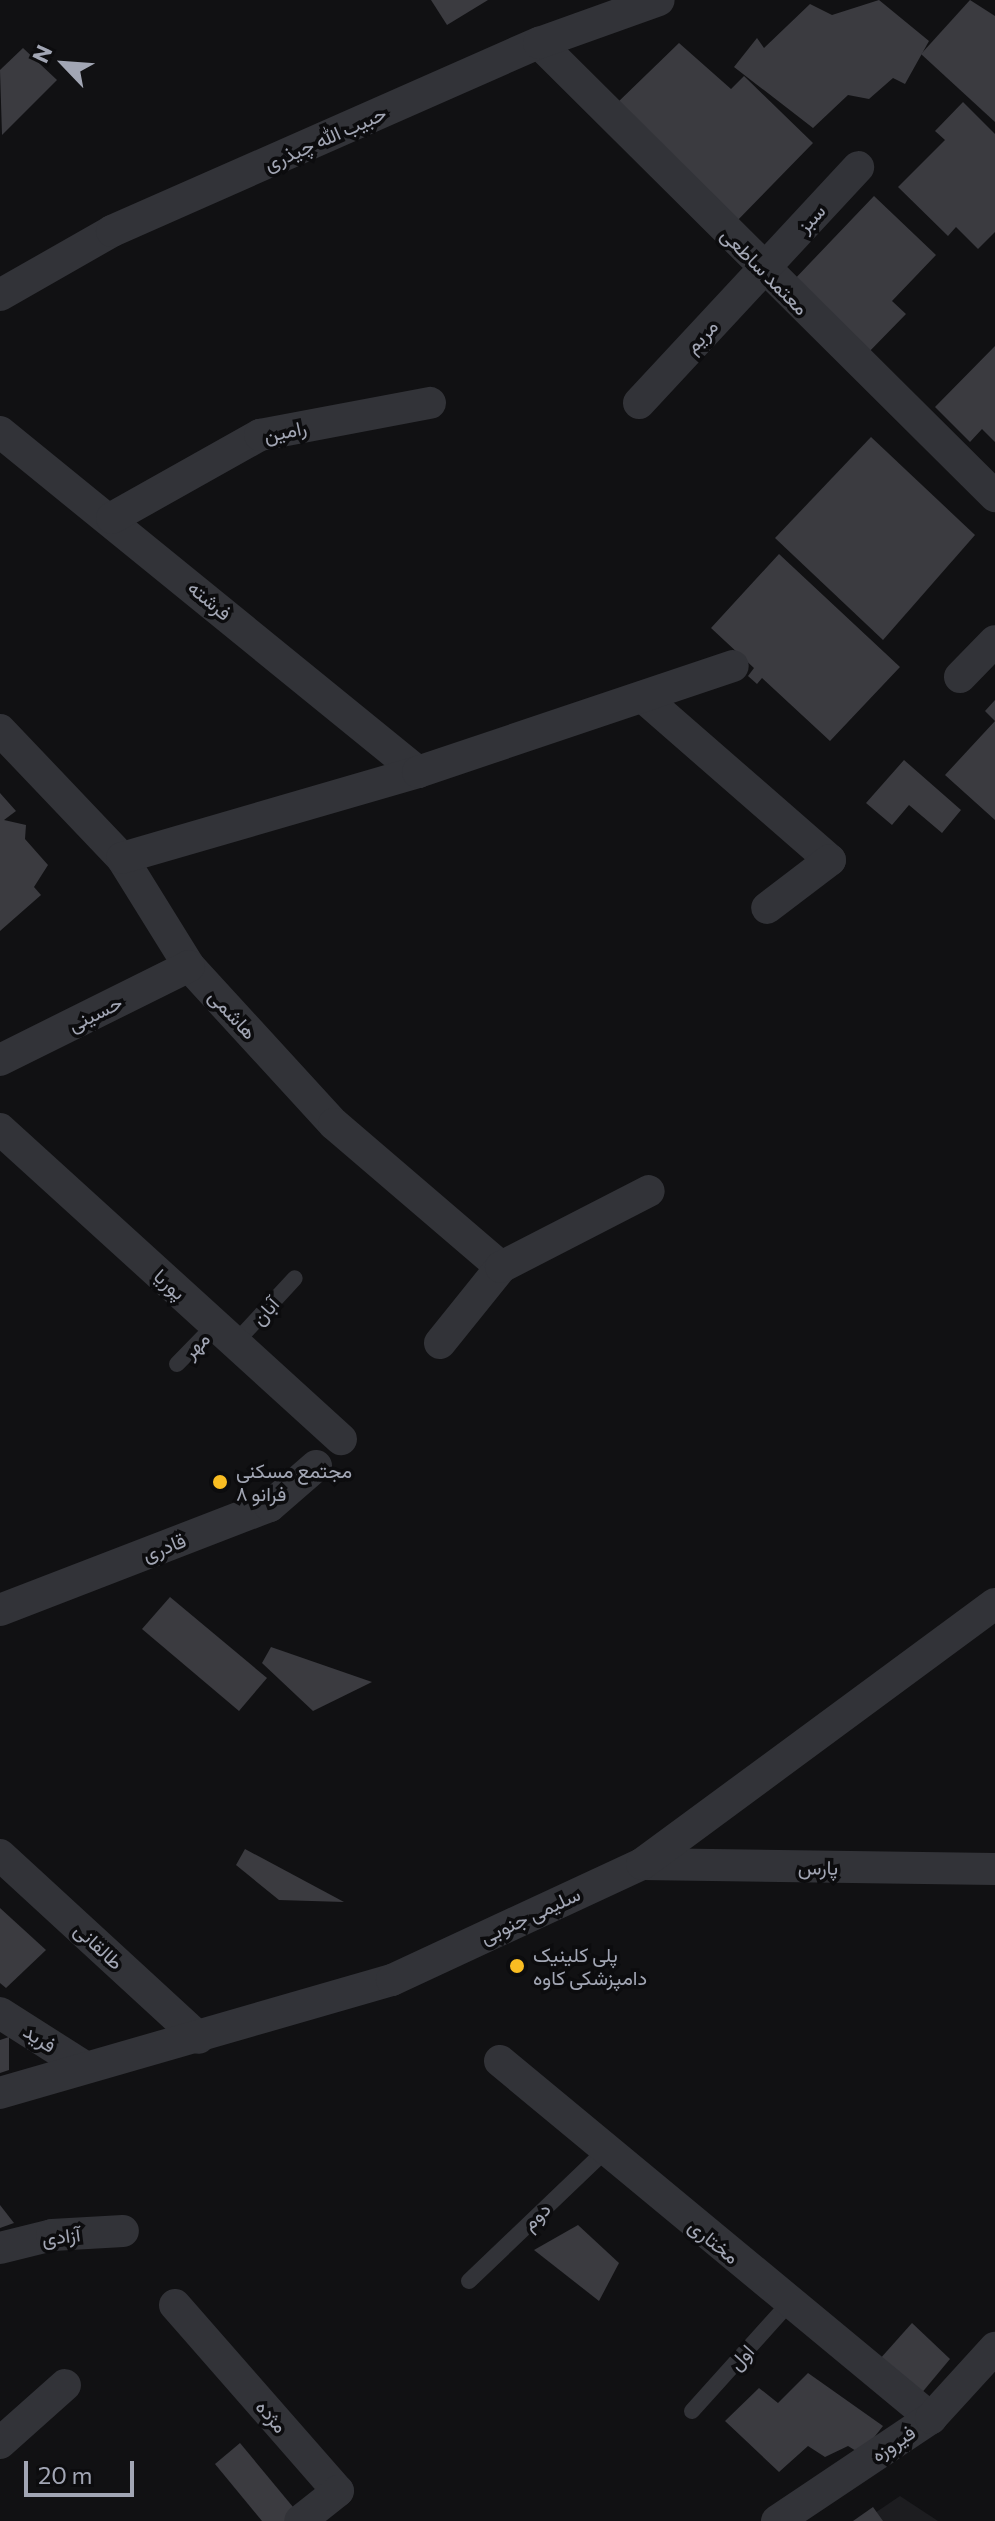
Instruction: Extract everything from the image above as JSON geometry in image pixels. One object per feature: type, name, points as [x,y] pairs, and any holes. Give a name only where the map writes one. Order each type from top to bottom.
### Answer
[{"type":"street","name":"حبیب الله چیذری","points":[[0,295],[112,231],[539,43],[659,0]]},
{"type":"street","name":"معتمد ساطعی","points":[[539,43],[763,269],[995,496]]},
{"type":"street","name":"سبز","points":[[763,269],[858,167]]},
{"type":"street","name":"مریم","points":[[639,403],[763,269]]},
{"type":"street","name":"رامین","points":[[112,518],[260,435],[430,403]]},
{"type":"street","name":"فرشته","points":[[0,432],[112,518],[418,772]]},
{"type":"street","points":[[960,677],[995,641]]},
{"type":"street","points":[[122,858],[418,772],[733,666]]},
{"type":"street","points":[[643,697],[830,860],[767,908]]},
{"type":"street","name":"هاشمی","points":[[0,730],[122,858],[189,966],[334,1124],[501,1267]]},
{"type":"street","name":"حسینی","points":[[0,1060],[189,966]]},
{"type":"street","name":"پوریا","points":[[0,1129],[341,1439]]},
{"type":"street","points":[[440,1343],[501,1267],[649,1191]]},
{"type":"street","name":"قادری","points":[[0,1610],[270,1506],[316,1466]]},
{"type":"street","name":"سلیمی جنوبی","points":[[0,2093],[80,2064],[199,2038],[392,1980],[642,1864],[995,1604]]},
{"type":"street","name":"طالقانی","points":[[0,1855],[199,2038]]},
{"type":"street","name":"پارس","points":[[642,1864],[995,1869]]},
{"type":"street","name":"فرید","points":[[0,2013],[80,2064]]},
{"type":"street","name":"مختاری","points":[[500,2061],[604,2152],[931,2418]]},
{"type":"street","name":"آزادی","points":[[0,2248],[52,2235],[123,2231]]},
{"type":"street","name":"مژده","points":[[175,2305],[338,2491],[300,2521]]},
{"type":"street","name":"فیروزه","points":[[777,2521],[931,2418],[995,2348]]},
{"type":"street","points":[[0,2443],[65,2385]]},
{"type":"lane","name":"آبان","points":[[225,1334],[295,1278]]},
{"type":"lane","name":"مهر","points":[[177,1364],[225,1334]]},
{"type":"lane","name":"دوم","points":[[469,2281],[604,2152]]},
{"type":"lane","name":"اول","points":[[692,2411],[790,2302]]},
{"type":"shaded area","points":[[900,2496],[938,2521],[863,2521]]},
{"type":"building","points":[[431,0],[488,0],[447,25]]},
{"type":"building","points":[[879,0],[929,41],[905,84],[893,78],[869,99],[848,95],[813,128],[734,67],[757,38],[764,48],[810,4],[832,15]]},
{"type":"building","points":[[970,0],[995,16],[995,122],[921,54]]},
{"type":"building","points":[[679,43],[731,89],[744,76],[813,143],[733,225],[616,104]]},
{"type":"building","points":[[23,48],[57,80],[2,135],[0,70]]},
{"type":"building","points":[[963,102],[995,134],[995,232],[978,249],[956,227],[948,236],[898,187],[945,140],[935,131]]},
{"type":"building","points":[[874,196],[936,255],[892,301],[906,314],[865,356],[790,284]]},
{"type":"building","points":[[995,346],[995,442],[982,429],[970,442],[935,407]]},
{"type":"building","points":[[871,437],[975,535],[883,640],[775,538]]},
{"type":"building","points":[[779,554],[900,667],[830,741],[762,678],[757,684],[748,676],[754,668],[711,628]]},
{"type":"building","points":[[995,700],[995,721],[985,711]]},
{"type":"building","points":[[995,721],[995,820],[945,775]]},
{"type":"building","points":[[904,760],[961,810],[942,833],[909,805],[892,825],[866,803]]},
{"type":"building","points":[[0,793],[16,811],[4,820],[26,825],[25,839],[48,865],[34,887],[41,895],[0,931]]},
{"type":"building","points":[[170,1597],[267,1678],[239,1711],[142,1629]]},
{"type":"building","points":[[271,1647],[372,1682],[313,1711],[262,1663]]},
{"type":"building","points":[[245,1849],[344,1902],[279,1900],[236,1865]]},
{"type":"building","points":[[0,1908],[46,1950],[6,1988],[0,1983]]},
{"type":"building","points":[[9,2037],[9,2070],[0,2073],[0,2040]]},
{"type":"building","points":[[0,2205],[14,2223],[0,2228]]},
{"type":"building","points":[[578,2225],[619,2263],[599,2301],[534,2250]]},
{"type":"building","points":[[912,2323],[950,2359],[920,2395],[879,2360]]},
{"type":"building","points":[[808,2373],[883,2426],[861,2454],[848,2446],[825,2457],[808,2446],[779,2472],[725,2421],[759,2388],[778,2403]]},
{"type":"building","points":[[240,2443],[298,2513],[288,2521],[262,2521],[215,2464]]},
{"type":"building","points":[[873,2507],[883,2521],[853,2521]]},
{"type":"place","name":"مجتمع مسکنی فرانو ۸","points":[[220,1482]]},
{"type":"place","name":"پلی کلینیک دامپزشکی کاوه","points":[[517,1966]]}]
